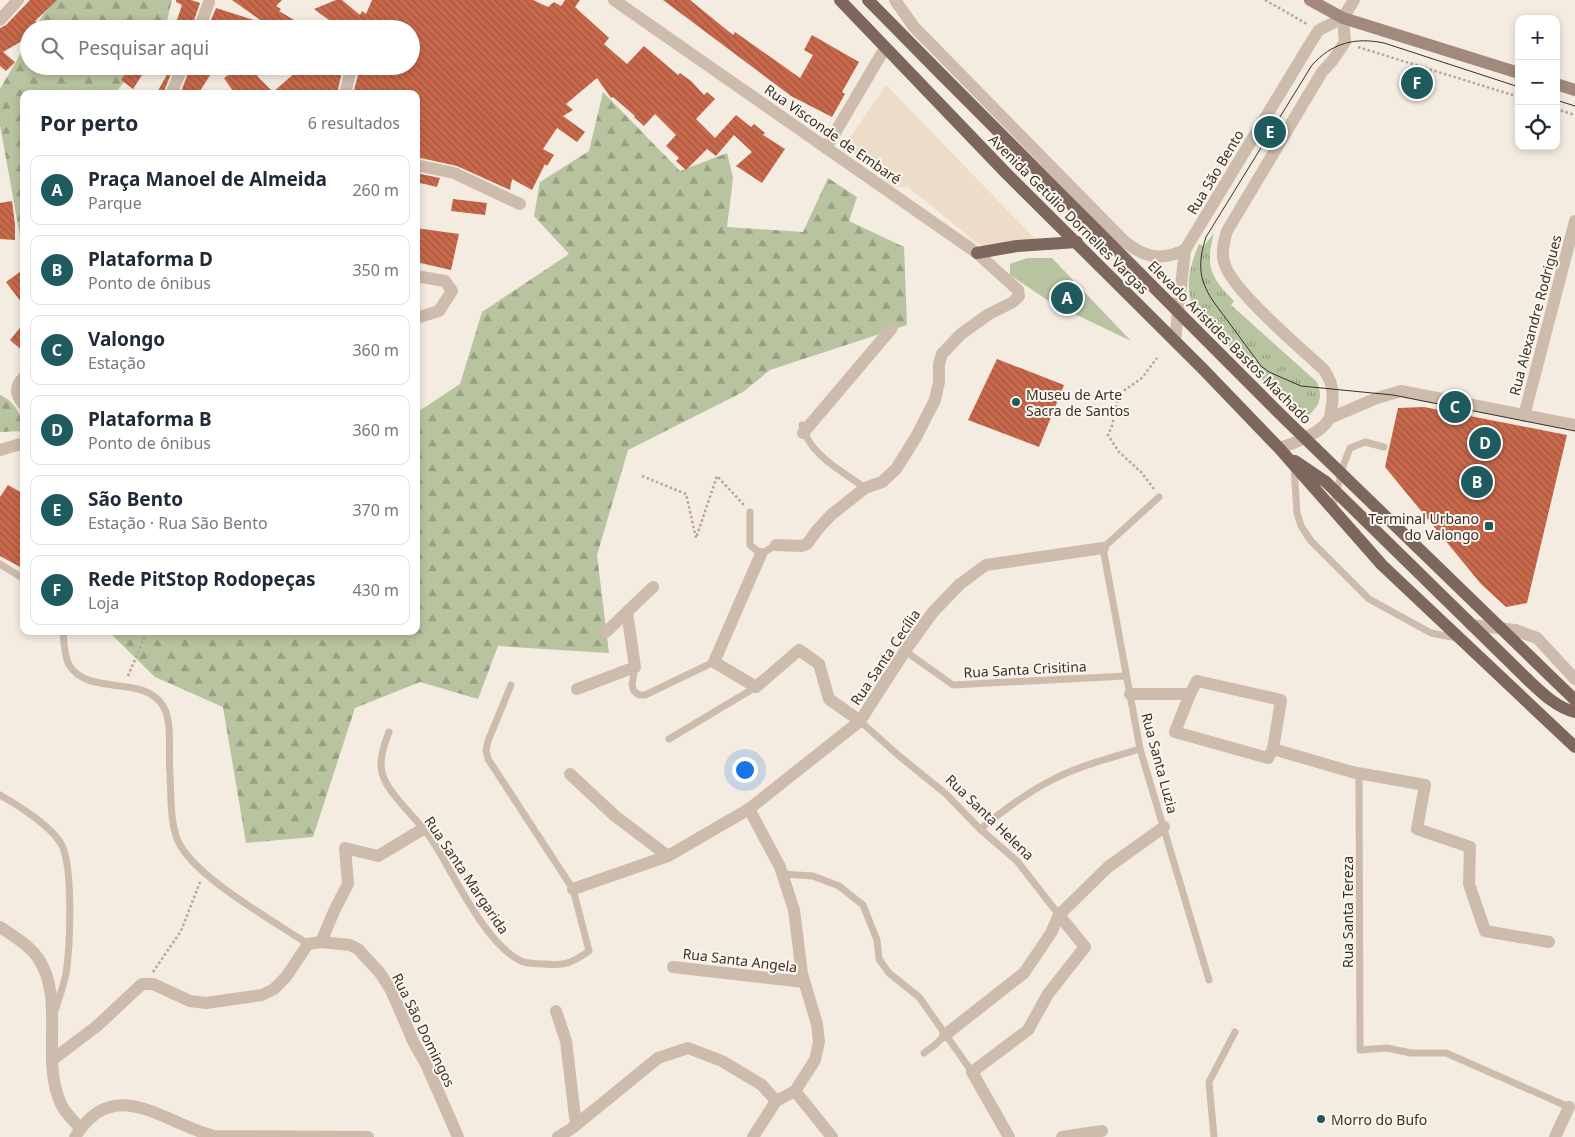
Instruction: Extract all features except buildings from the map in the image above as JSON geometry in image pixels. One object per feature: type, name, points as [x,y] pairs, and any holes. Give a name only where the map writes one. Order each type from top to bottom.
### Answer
[{"type":"main road","name":"Avenida Getúlio Dornelles Vargas","points":[[840,0],[1005,172],[1176,340],[1280,450]]},
{"type":"main road","name":"Elevado Aristides Bastos Machado","points":[[868,0],[1280,414],[1575,700]]},
{"type":"main road","points":[[1310,0],[1343,18],[1515,72]]},
{"type":"main road","points":[[1560,85],[1575,90]]},
{"type":"main road","points":[[977,254],[1017,246],[1077,242]]},
{"type":"main road","points":[[1280,450],[1382,565],[1575,747]]},
{"type":"main road","points":[[1280,450],[1326,482],[1471,625],[1547,696],[1561,707],[1575,712]]},
{"type":"street","points":[[0,20],[18,0]]},
{"type":"street","name":"Rua Visconde de Embaré","points":[[614,0],[977,254],[1018,290],[1018,296],[1013,302],[989,314],[961,334],[942,354],[938,364],[939,382],[935,400],[916,436],[896,469],[882,482],[865,488]]},
{"type":"street","points":[[895,0],[914,27],[1124,241],[1136,251],[1160,257],[1186,250]]},
{"type":"street","points":[[1319,30],[1343,18],[1354,0]]},
{"type":"street","points":[[202,20],[209,2]]},
{"type":"street","points":[[1330,418],[1333,396],[1330,378],[1237,285],[1223,261],[1223,242],[1227,232],[1322,72],[1345,42],[1343,18]]},
{"type":"street","name":"Rua São Bento","points":[[1176,340],[1186,250],[1319,30]]},
{"type":"street","points":[[826,148],[885,48]]},
{"type":"street","points":[[173,90],[179,75]]},
{"type":"street","points":[[346,90],[350,75]]},
{"type":"street","points":[[420,165],[454,173],[520,204]]},
{"type":"street","name":"Rua Alexandre Rodrigues","points":[[1524,416],[1575,221]]},
{"type":"street","points":[[420,277],[444,281],[452,291],[439,311],[420,317]]},
{"type":"street","points":[[802,429],[892,328]]},
{"type":"street","points":[[20,382],[17,394],[20,399]]},
{"type":"street","points":[[1280,450],[1315,432],[1330,418],[1377,398],[1401,391],[1575,425]]},
{"type":"street","points":[[0,450],[20,444]]},
{"type":"street","points":[[776,545],[801,546],[807,544],[831,515],[865,488]]},
{"type":"street","name":"Rua Santa Cecília","points":[[573,889],[668,856],[749,809],[860,721],[905,650],[933,612],[960,584],[986,565],[1102,548]]},
{"type":"street","points":[[761,554],[714,662],[756,687],[799,650],[819,664],[829,699],[860,721]]},
{"type":"street","points":[[606,632],[653,587]]},
{"type":"street","points":[[577,689],[635,667],[627,612]]},
{"type":"street","points":[[1471,625],[1515,630],[1537,638],[1575,679]]},
{"type":"street","points":[[1197,681],[1281,700],[1273,749],[1268,758],[1175,732],[1190,694],[1197,681]]},
{"type":"street","points":[[1130,694],[1190,694]]},
{"type":"street","points":[[1273,749],[1360,773],[1425,785],[1417,829],[1470,847],[1469,884],[1485,930],[1549,942]]},
{"type":"street","points":[[570,774],[615,816],[668,856]]},
{"type":"street","points":[[749,809],[782,874],[794,910],[804,982],[817,1024],[819,1042],[814,1060],[795,1091],[776,1101],[753,1137]]},
{"type":"street","points":[[945,1035],[1024,973],[1051,933],[1059,915],[1108,866],[1164,826]]},
{"type":"street","points":[[52,1060],[97,1026],[142,984],[153,984],[190,1001],[206,1003],[262,995],[274,989],[315,943],[348,884],[345,848],[378,856],[423,829]]},
{"type":"street","name":"Rua Santa Helena","points":[[972,1072],[1028,1030],[1048,994],[1085,947],[1059,915]]},
{"type":"street","points":[[0,926],[32,950],[47,975],[50,988],[52,1060],[57,1090],[62,1105],[77,1133],[106,1106],[119,1104],[156,1113],[196,1131],[214,1136],[368,1137]]},
{"type":"street","name":"Rua São Domingos","points":[[315,943],[350,945],[358,949],[380,972],[391,990],[458,1137]]},
{"type":"street","name":"Rua Santa Angela","points":[[673,967],[804,982]]},
{"type":"street","points":[[556,1011],[566,1041],[576,1125]]},
{"type":"street","points":[[558,1137],[576,1125],[658,1058],[688,1048],[722,1061],[762,1085],[776,1101]]},
{"type":"street","points":[[972,1072],[1009,1137]]},
{"type":"street","points":[[795,1091],[832,1137]]},
{"type":"street","points":[[1555,1137],[1569,1108]]},
{"type":"street","points":[[1062,1137],[1102,1131]]},
{"type":"lane","points":[[802,429],[812,446],[824,458],[865,488]]},
{"type":"lane","points":[[1332,510],[1343,466],[1350,448],[1365,442],[1384,447]]},
{"type":"lane","points":[[1294,467],[1297,513],[1301,526],[1311,541],[1370,599],[1430,632],[1461,639]]},
{"type":"lane","points":[[1102,548],[1159,497]]},
{"type":"lane","points":[[750,512],[750,544],[761,554],[776,545]]},
{"type":"lane","name":"Rua Santa Luzia","points":[[1102,548],[1140,749],[1209,980]]},
{"type":"lane","points":[[0,564],[20,576]]},
{"type":"lane","name":"Rua São Domingos","points":[[64,635],[68,663],[77,674],[92,681],[145,691],[156,697],[164,706],[168,719],[174,828],[183,850],[203,873],[315,943]]},
{"type":"lane","name":"Rua Santa Crisitina","points":[[905,650],[953,685],[1126,676]]},
{"type":"lane","points":[[635,667],[632,685],[634,691],[639,694],[645,694],[714,662]]},
{"type":"lane","name":"Rua Santa Margarida","points":[[389,732],[381,757],[385,782],[423,829],[496,942],[511,956],[524,963],[560,965],[572,963],[590,951],[573,889],[488,758],[486,750],[488,740],[511,685]]},
{"type":"lane","points":[[669,739],[756,687]]},
{"type":"lane","name":"Rua Santa Helena","points":[[860,721],[946,794],[980,829],[1017,861],[1059,915]]},
{"type":"lane","points":[[980,829],[1014,802],[1051,780],[1091,764],[1140,749]]},
{"type":"lane","name":"Rua Santa Tereza","points":[[1360,773],[1360,1050],[1387,1048],[1411,1053],[1446,1053],[1569,1108]]},
{"type":"lane","points":[[0,795],[14,802],[51,831],[65,852],[69,915],[66,972],[51,1023]]},
{"type":"lane","points":[[782,874],[813,876],[839,886],[863,905],[877,940],[880,959],[890,973],[919,996],[972,1072]]},
{"type":"lane","points":[[1214,1137],[1209,1082],[1234,1032]]},
{"type":"lane","points":[[924,1053],[945,1035]]},
{"type":"path","points":[[1265,0],[1319,30]]},
{"type":"path","points":[[1345,42],[1515,96]]},
{"type":"path","points":[[1560,110],[1575,115]]},
{"type":"path","points":[[1157,358],[1142,378],[1119,394],[1112,426],[1108,435],[1119,452],[1152,484],[1159,497]]},
{"type":"path","points":[[642,476],[686,494],[696,538],[717,476],[750,512]]},
{"type":"path","points":[[123,687],[145,635]]},
{"type":"path","points":[[142,984],[178,936],[203,873]]},
{"type":"green space","points":[[51,0],[172,0],[167,20],[40,20]]},
{"type":"green space","points":[[20,55],[20,75],[130,75],[117,90],[20,90],[20,237],[0,125],[0,89]]},
{"type":"green space","points":[[603,92],[680,171],[727,153],[733,178],[727,227],[803,232],[828,178],[857,197],[849,221],[904,247],[907,325],[770,370],[743,392],[628,450],[597,555],[609,653],[498,646],[478,699],[420,682],[355,708],[313,837],[246,843],[223,707],[155,677],[112,635],[420,635],[420,410],[460,384],[482,312],[569,254],[534,216],[540,182],[589,151]]},
{"type":"green space","points":[[1214,233],[1211,244],[1210,263],[1219,285],[1234,301],[1231,305],[1317,382],[1320,394],[1319,402],[1306,418],[1301,418],[1197,315],[1190,297],[1190,271],[1199,244],[1204,246]]},
{"type":"green space","points":[[1027,258],[1052,258],[1131,341],[1052,303],[1010,275],[1010,264]]},
{"type":"green space","points":[[0,395],[5,397],[17,410],[20,416],[20,431],[0,432]]},
{"type":"shaded area","points":[[886,85],[1036,240],[982,247],[908,187],[893,187],[845,145]]},
{"type":"tram line","points":[[1515,86],[1384,43],[1373,41],[1354,42],[1328,51],[1312,65],[1206,237],[1201,263],[1202,277],[1204,285],[1213,301],[1261,366],[1269,372],[1301,386],[1393,395],[1575,431]]},
{"type":"tram line","points":[[1560,101],[1575,106]]},
{"type":"place","name":"Rede PitStop Rodopeças","points":[[1417,83]]},
{"type":"place","name":"São Bento","points":[[1270,132]]},
{"type":"place","name":"Praça Manoel de Almeida","points":[[1067,298]]},
{"type":"place","name":"Museu de Arte Sacra de Santos","points":[[1016,402]]},
{"type":"place","name":"Valongo","points":[[1455,407]]},
{"type":"place","name":"Plataforma B","points":[[1485,443]]},
{"type":"place","name":"Plataforma D","points":[[1477,482]]},
{"type":"place","name":"Terminal Urbano do Valongo","points":[[1489,526]]},
{"type":"place","name":"Morro do Bufo","points":[[1321,1119]]}]
